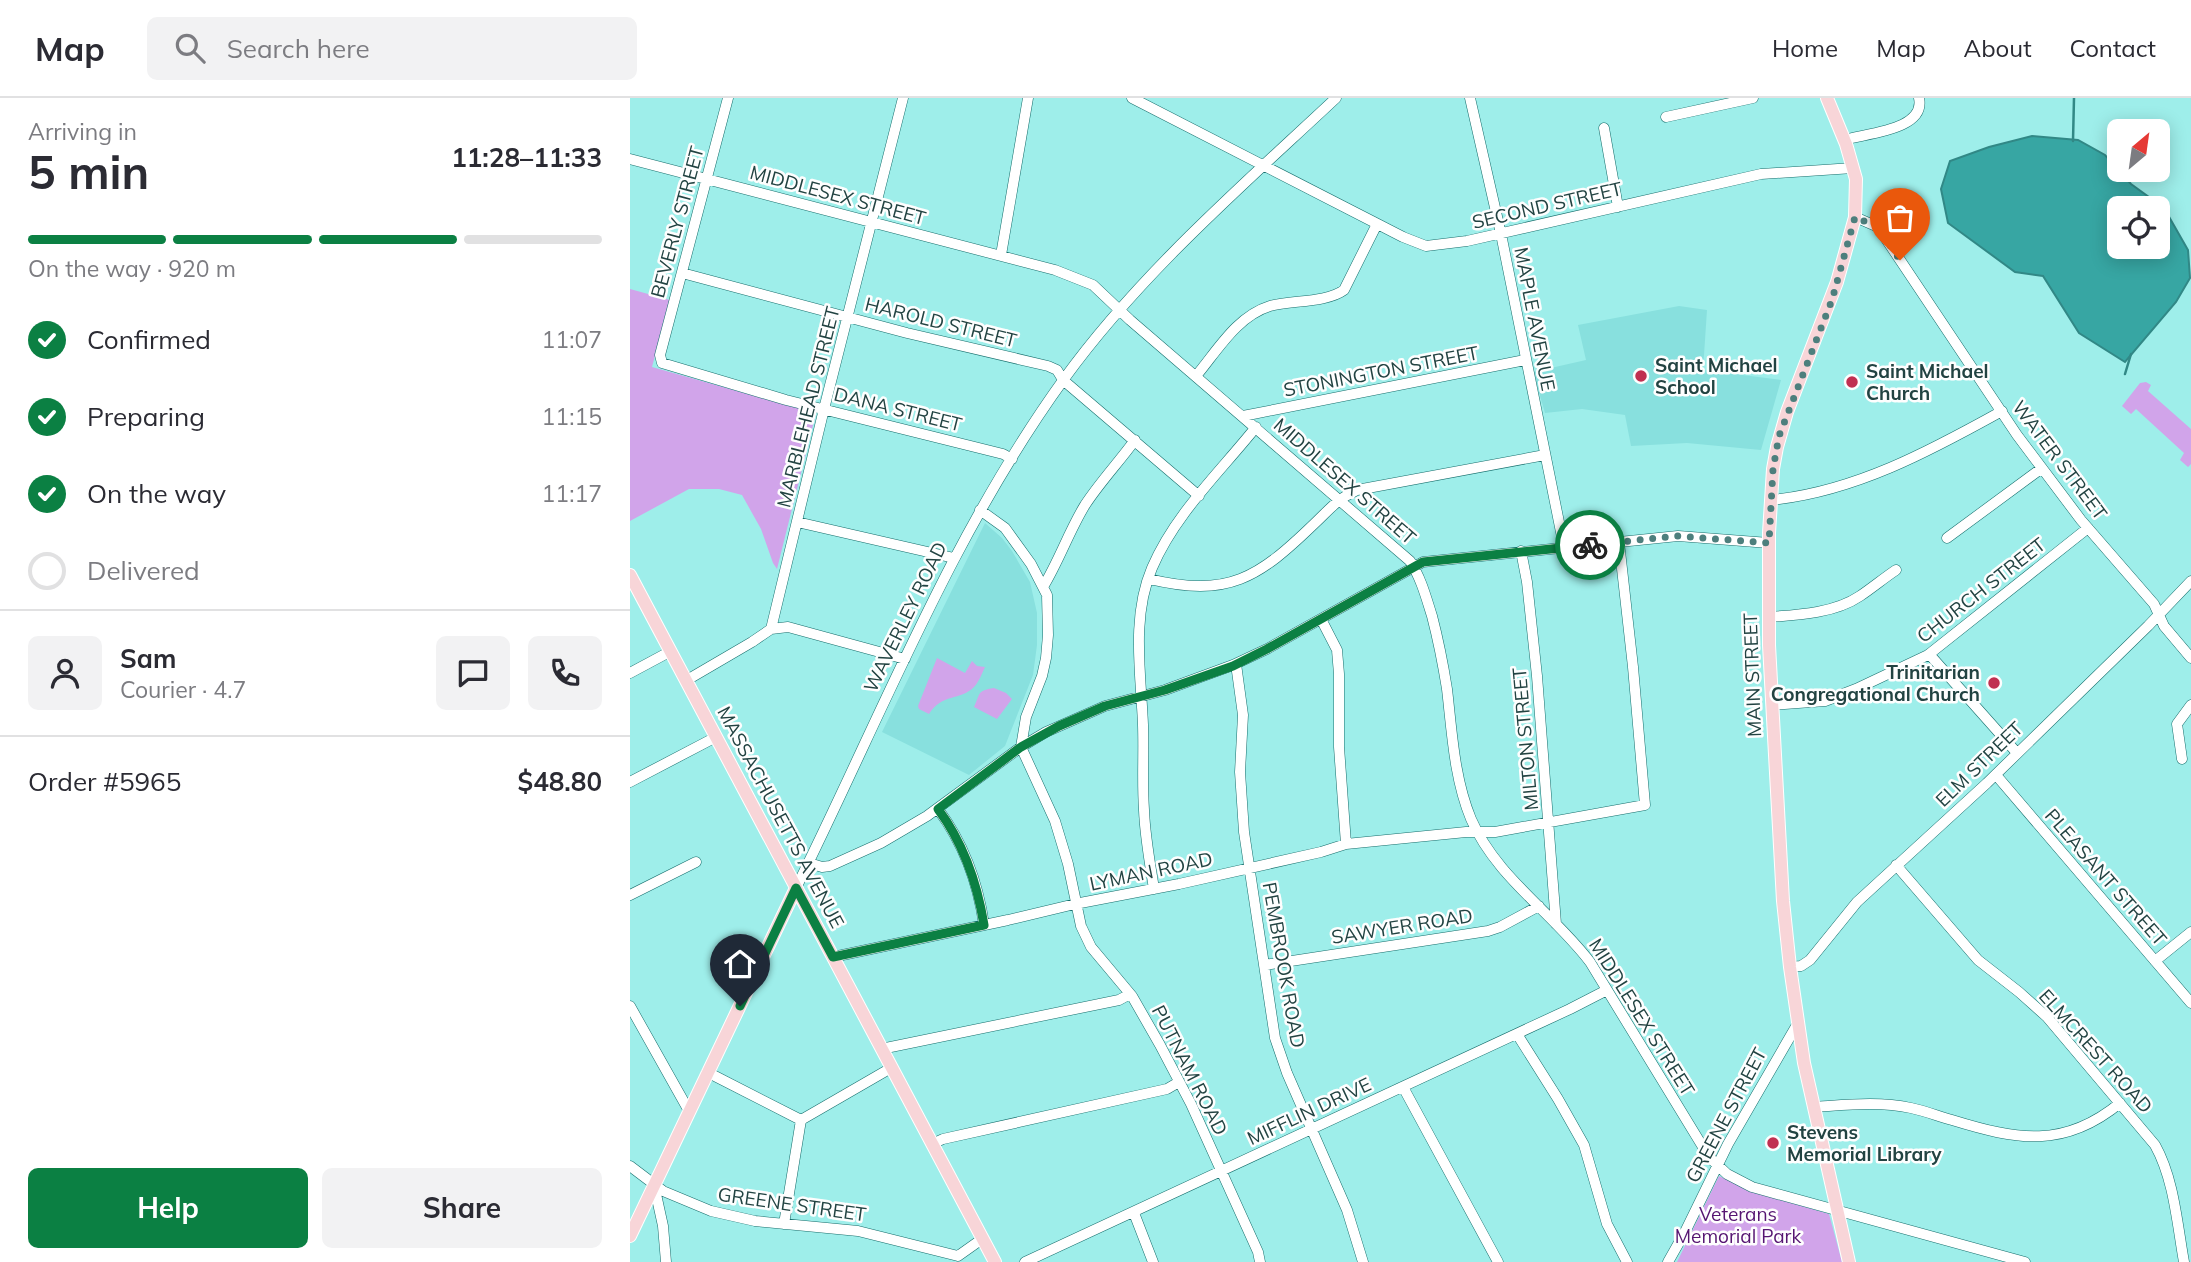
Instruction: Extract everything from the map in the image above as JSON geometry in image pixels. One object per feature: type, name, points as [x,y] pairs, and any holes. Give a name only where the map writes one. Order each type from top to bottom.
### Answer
[{"type":"main road","name":"MAIN STREET","points":[[1828,98],[1853,168],[1857,191],[1855,217],[1832,300],[1779,436],[1771,500],[1769,617],[1782,891],[1790,967],[1814,1107],[1849,1262]]},
{"type":"main road","name":"MASSACHUSETTS AVENUE","points":[[630,575],[995,1262]]},
{"type":"main road","name":"WAVERLEY ROAD","points":[[630,1236],[796,888]]},
{"type":"street","name":"BEVERLY STREET","points":[[660,355],[728,98]]},
{"type":"street","name":"MARBLEHEAD STREET","points":[[771,629],[903,98]]},
{"type":"street","points":[[1001,256],[1028,98]]},
{"type":"street","name":"SECOND STREET","points":[[1132,98],[1377,224],[1426,246],[1443,246],[1500,234],[1760,174],[1853,168]]},
{"type":"street","name":"WAVERLEY ROAD","points":[[796,888],[954,558],[980,510],[1063,380],[1120,310],[1165,261],[1336,98]]},
{"type":"street","name":"MAPLE AVENUE","points":[[1470,98],[1564,547]]},
{"type":"street","points":[[1666,117],[1753,98]]},
{"type":"street","points":[[1844,139],[1908,123],[1918,113],[1919,98]]},
{"type":"street","points":[[1604,128],[1618,207]]},
{"type":"street","name":"MIDDLESEX STREET","points":[[630,159],[1073,275],[1093,285],[1402,553],[1414,567],[1434,626],[1446,686],[1459,779],[1471,819],[1498,862],[1578,946],[1709,1157],[1727,1174],[1752,1187],[2025,1262]]},
{"type":"street","name":"WATER STREET","points":[[1855,217],[1878,227],[2042,468],[2088,528],[2154,604],[2164,626],[2191,658]]},
{"type":"street","points":[[1196,376],[1230,334],[1252,313],[1269,306],[1338,295],[1377,224]]},
{"type":"street","name":"HAROLD STREET","points":[[682,273],[921,337],[1048,366],[1057,370],[1063,380],[1199,496]]},
{"type":"street","name":"DANA STREET","points":[[660,355],[662,363],[669,367],[1003,454],[1012,459]]},
{"type":"street","name":"STONINGTON STREET","points":[[1243,416],[1525,360]]},
{"type":"street","points":[[1771,500],[1836,487],[1872,475],[1928,450],[2002,411]]},
{"type":"street","points":[[1154,889],[1144,811],[1141,696],[1140,624],[1149,579],[1173,527],[1256,427]]},
{"type":"street","points":[[1044,587],[1085,505],[1135,440]]},
{"type":"street","points":[[1149,579],[1213,586],[1229,583],[1246,577],[1278,558],[1339,498],[1357,490],[1545,455]]},
{"type":"street","points":[[1947,538],[2042,468]]},
{"type":"street","points":[[980,510],[1005,528],[1031,564],[1047,595],[1046,658],[1027,717],[1021,747]]},
{"type":"street","points":[[797,522],[954,558]]},
{"type":"street","name":"CHURCH STREET","points":[[1772,705],[1825,701],[1857,689],[1929,654],[2088,528]]},
{"type":"street","points":[[809,863],[822,867],[834,864],[880,844],[938,809],[1021,747],[1085,714],[1186,683],[1236,664],[1423,562],[1681,536],[1769,543]]},
{"type":"street","name":"LYMAN ROAD","points":[[833,957],[1154,889],[1346,844],[1495,832],[1645,805],[1619,542]]},
{"type":"street","name":"MILTON STREET","points":[[1521,551],[1537,676],[1556,924]]},
{"type":"street","points":[[1769,617],[1813,612],[1848,603],[1896,570]]},
{"type":"street","name":"ELM STREET","points":[[1790,967],[1801,966],[1810,960],[1844,915],[1996,775],[2191,581]]},
{"type":"street","points":[[1321,619],[1337,650],[1339,747],[1346,844]]},
{"type":"street","points":[[687,680],[771,629],[788,628],[905,659]]},
{"type":"street","points":[[630,673],[671,651]]},
{"type":"street","points":[[1929,654],[2017,753]]},
{"type":"street","name":"PEMBROOK ROAD","points":[[1236,664],[1243,715],[1241,802],[1275,1038],[1287,1073],[1347,1210],[1363,1262]]},
{"type":"street","points":[[2182,759],[2176,724],[2191,705]]},
{"type":"street","points":[[630,782],[716,737]]},
{"type":"street","name":"PUTNAM ROAD","points":[[1021,747],[1055,821],[1068,864],[1081,926],[1091,947],[1130,994],[1156,1036],[1191,1104],[1258,1252],[1260,1262]]},
{"type":"street","name":"PLEASANT STREET","points":[[1996,775],[2191,1003]]},
{"type":"street","points":[[938,809],[950,825],[975,879],[984,925]]},
{"type":"street","points":[[630,895],[696,862]]},
{"type":"street","name":"ELMCREST ROAD","points":[[1896,865],[1978,960],[2048,1017],[2144,1131],[2161,1157],[2169,1182],[2184,1262]]},
{"type":"street","name":"SAWYER ROAD","points":[[1265,965],[1488,931],[1500,928],[1539,906]]},
{"type":"street","points":[[2155,961],[2191,932]]},
{"type":"street","name":"MIFFLIN DRIVE","points":[[1025,1262],[1607,990]]},
{"type":"street","points":[[881,1049],[1119,1000],[1130,994]]},
{"type":"street","points":[[630,1006],[689,1111]]},
{"type":"street","name":"GREENE STREET","points":[[1668,1262],[1717,1165],[1772,1064],[1798,1023]]},
{"type":"street","points":[[1517,1034],[1584,1145],[1607,1224],[1627,1262]]},
{"type":"street","points":[[801,1120],[891,1068]]},
{"type":"street","points":[[708,1072],[801,1120]]},
{"type":"street","points":[[932,1144],[943,1139],[1167,1089],[1179,1082]]},
{"type":"street","points":[[1403,1087],[1498,1262]]},
{"type":"street","points":[[1814,1107],[1897,1105],[2006,1134],[2042,1137],[2081,1129],[2120,1103]]},
{"type":"street","points":[[784,1224],[801,1120]]},
{"type":"street","name":"GREENE STREET","points":[[630,1166],[675,1198],[711,1211],[746,1219],[858,1231],[958,1259]]},
{"type":"street","points":[[654,1185],[663,1226],[666,1262]]},
{"type":"street","points":[[1134,1213],[1153,1262]]},
{"type":"street","points":[[958,1259],[982,1238]]},
{"type":"shaded area","points":[[2032,136],[2078,140],[2107,157],[2107,182],[2129,182],[2148,196],[2107,196],[2107,259],[2170,259],[2170,218],[2188,250],[2190,278],[2176,302],[2125,362],[2079,333],[2043,276],[2015,272],[1948,223],[1941,189],[1950,161]]},
{"type":"shaded area","name":"Saint Michael School","points":[[1679,306],[1707,310],[1703,370],[1781,380],[1761,450],[1687,443],[1631,446],[1625,415],[1582,409],[1545,413],[1533,372],[1586,360],[1578,325]]},
{"type":"shaded area","points":[[985,523],[1012,551],[1030,582],[1037,613],[1037,645],[1033,675],[1005,746],[969,775],[882,732]]},
{"type":"green space","points":[[630,289],[670,300],[652,367],[816,413],[777,569],[761,529],[742,495],[719,489],[689,489],[630,521]]},
{"type":"green space","points":[[2140,383],[2151,385],[2148,391],[2191,429],[2191,464],[2188,467],[2180,460],[2184,453],[2136,409],[2131,414],[2122,406]]},
{"type":"green space","points":[[937,658],[965,673],[972,661],[977,666],[985,667],[974,687],[940,703],[929,714],[918,706]]},
{"type":"green space","points":[[994,688],[1012,699],[997,719],[974,707],[984,690]]},
{"type":"green space","name":"Veterans Memorial Park","points":[[1719,1176],[1751,1191],[1829,1214],[1842,1262],[1677,1262]]},
{"type":"waterway","points":[[2073,141],[2074,98]]},
{"type":"waterway","points":[[2125,374],[2131,354]]},
{"type":"way so far","points":[[1590,545],[1678,536],[1769,543],[1773,469],[1779,436],[1832,300],[1855,217],[1878,227],[1900,260]]},
{"type":"place","name":"Saint Michael School","points":[[1641,376]]},
{"type":"place","name":"Saint Michael Church","points":[[1852,382]]},
{"type":"place","name":"Trinitarian Congregational Church","points":[[1994,683]]},
{"type":"place","name":"Stevens Memorial Library","points":[[1773,1143]]},
{"type":"route","points":[[740,1006],[796,888],[833,957],[984,925],[975,879],[961,845],[938,809],[1021,747],[1046,733],[1101,708],[1165,690],[1233,666],[1423,562],[1590,545]]}]
